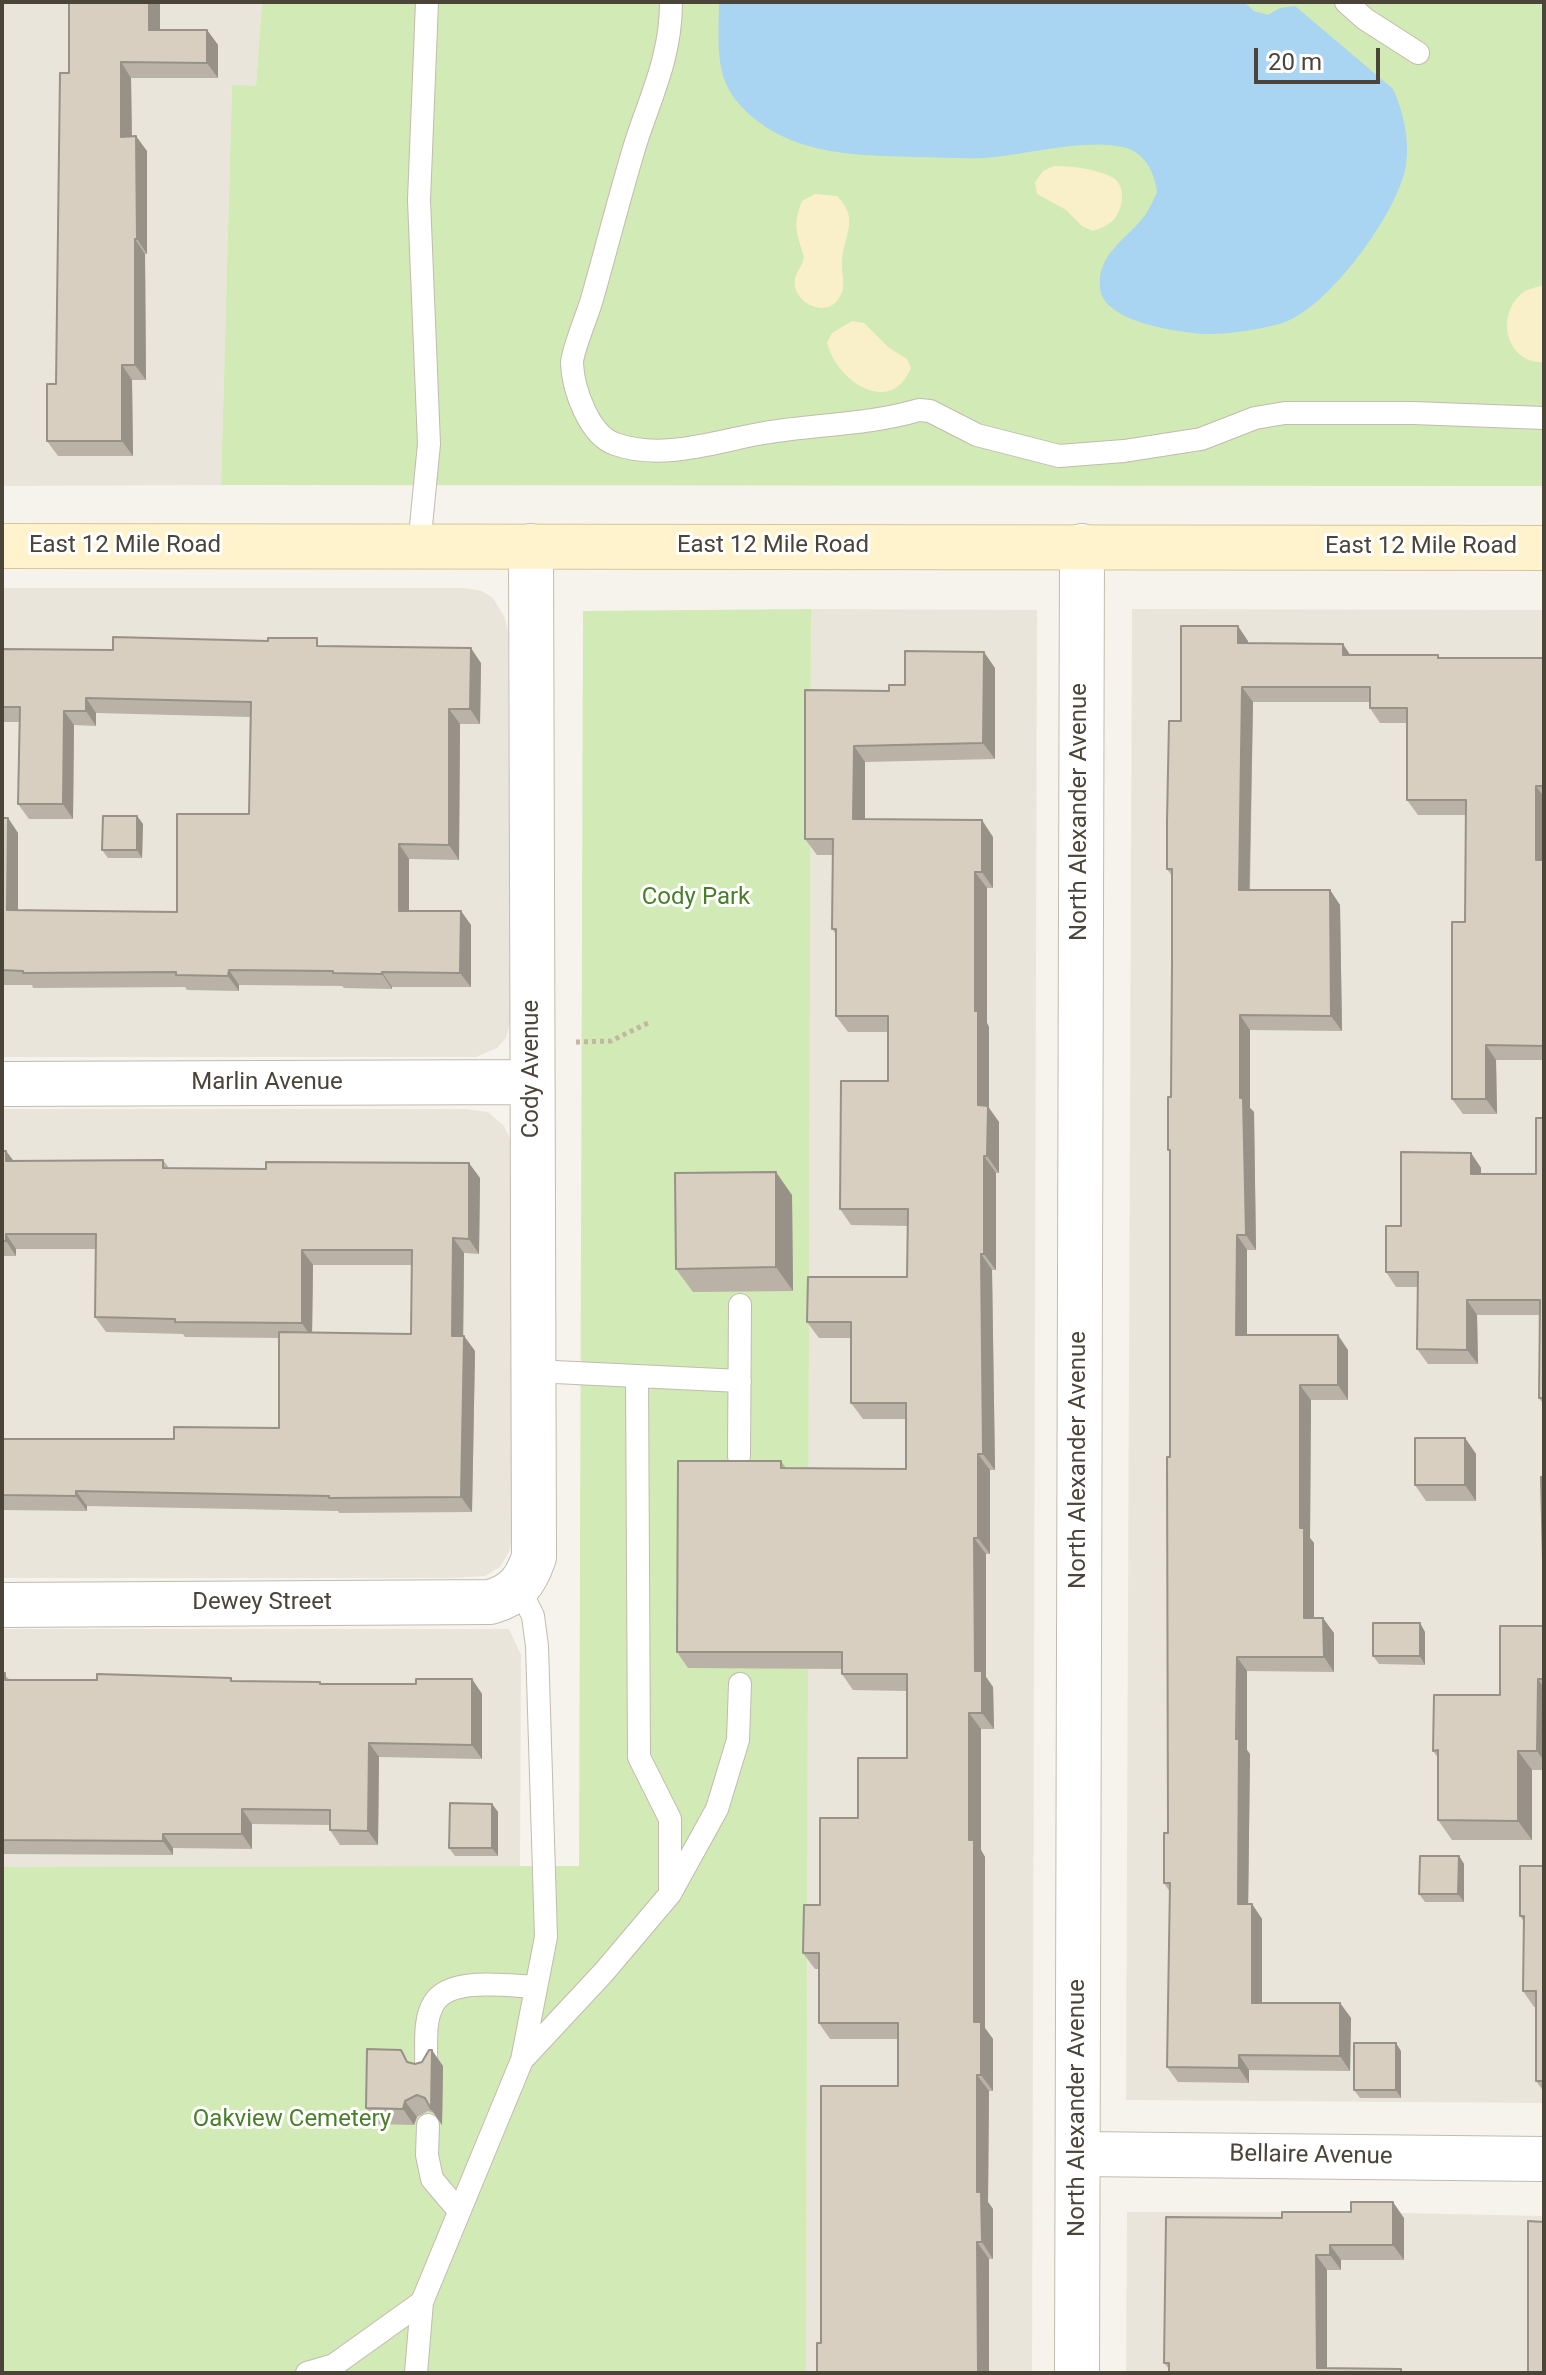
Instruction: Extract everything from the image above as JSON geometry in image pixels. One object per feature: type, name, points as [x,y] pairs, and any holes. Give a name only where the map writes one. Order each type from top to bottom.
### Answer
[{"type":"main road","name":"East 12 Mile Road","points":[[2,546],[1544,548]]},
{"type":"street","name":"Cody Avenue","points":[[519,1588],[528,1575],[534,1557],[531,546]]},
{"type":"street","name":"North Alexander Avenue","points":[[1077,2373],[1082,546]]},
{"type":"street","name":"Marlin Avenue","points":[[2,1084],[532,1082]]},
{"type":"street","name":"Dewey Street","points":[[2,1605],[490,1602],[504,1598],[519,1588]]},
{"type":"street","name":"Bellaire Avenue","points":[[1079,2154],[1544,2159]]},
{"type":"lane","points":[[419,546],[429,444],[419,200],[427,2]]},
{"type":"lane","points":[[671,2],[667,48],[658,84],[637,141],[586,323],[572,360],[579,394],[594,430],[612,443],[638,450],[694,448],[765,433],[855,423],[919,410],[930,411],[977,435],[1059,456],[1124,451],[1201,439],[1255,418],[1285,413],[1413,413],[1544,418]]},
{"type":"lane","points":[[1346,2],[1365,19],[1418,53]]},
{"type":"lane","points":[[739,1456],[740,1305]]},
{"type":"lane","points":[[534,1371],[740,1381]]},
{"type":"lane","points":[[637,1376],[639,1757],[670,1819],[670,1894]]},
{"type":"lane","points":[[416,2373],[422,2302],[522,2060],[546,1937],[537,1646],[533,1616],[519,1588]]},
{"type":"lane","points":[[522,2060],[604,1972],[670,1894],[717,1809],[738,1740],[740,1684]]},
{"type":"lane","points":[[426,2066],[427,2024],[434,2003],[450,1989],[484,1984],[536,1987]]},
{"type":"lane","points":[[428,2125],[427,2155],[432,2179],[459,2211]]},
{"type":"lane","points":[[307,2373],[334,2365],[422,2302]]},
{"type":"path","points":[[574,1042],[611,1041],[648,1023]]},
{"type":"shaded area","points":[[2,2],[262,2],[256,86],[232,86],[221,485],[2,486]]},
{"type":"shaded area","points":[[2,588],[464,588],[482,591],[493,598],[505,618],[508,631],[511,1018],[506,1038],[497,1048],[476,1057],[2,1057]]},
{"type":"shaded area","points":[[811,609],[1037,610],[1032,2373],[806,2373]]},
{"type":"shaded area","points":[[1132,609],[1544,610],[1544,2103],[1126,2100]]},
{"type":"shaded area","points":[[2,1109],[466,1109],[488,1112],[504,1126],[511,1141],[512,1539],[500,1567],[485,1576],[452,1578],[2,1578]]},
{"type":"shaded area","points":[[2,1629],[509,1629],[521,1655],[520,1867],[2,1867]]},
{"type":"shaded area","points":[[1127,2212],[1544,2216],[1544,2373],[1126,2373]]},
{"type":"green space","points":[[262,2],[1544,2],[1544,486],[221,485],[232,85],[256,86]]},
{"type":"green space","name":"Oakview Cemetery","points":[[811,609],[806,2373],[2,2373],[2,1867],[579,1866],[583,611]]},
{"type":"sand","points":[[1054,166],[1091,170],[1117,181],[1122,202],[1113,220],[1093,231],[1082,226],[1066,210],[1037,194],[1035,182],[1043,171]]},
{"type":"sand","points":[[815,194],[837,196],[848,212],[849,220],[842,260],[842,291],[837,301],[824,308],[809,305],[795,287],[804,257],[797,217],[802,201]]},
{"type":"sand","points":[[1544,285],[1544,362],[1531,361],[1521,355],[1509,337],[1508,315],[1521,294]]},
{"type":"sand","points":[[852,321],[864,323],[888,347],[907,359],[911,368],[902,383],[878,392],[864,388],[841,370],[827,343],[832,333]]},
{"type":"water","points":[[719,2],[1244,2],[1254,11],[1268,15],[1280,8],[1295,6],[1393,89],[1405,126],[1406,165],[1390,207],[1359,256],[1320,299],[1300,314],[1282,323],[1233,333],[1204,334],[1160,328],[1127,317],[1114,309],[1104,300],[1100,288],[1100,276],[1107,257],[1144,216],[1157,192],[1151,171],[1137,153],[1123,147],[1091,144],[984,158],[872,155],[829,151],[787,139],[750,115],[727,86],[719,52]]},
{"type":"building","points":[[69,2],[149,2],[149,30],[207,30],[207,63],[121,62],[121,137],[136,136],[137,239],[135,365],[122,365],[122,441],[47,441],[47,384],[56,384],[60,73],[69,73]]},
{"type":"building","points":[[1181,626],[1238,626],[1238,643],[1343,644],[1343,655],[1544,658],[1544,786],[1536,786],[1536,860],[1544,860],[1544,1046],[1486,1045],[1486,1099],[1452,1099],[1452,922],[1465,922],[1466,800],[1407,800],[1407,708],[1370,708],[1370,687],[1242,687],[1239,890],[1330,890],[1331,1016],[1240,1015],[1246,1235],[1237,1235],[1236,1335],[1338,1335],[1338,1385],[1300,1385],[1300,1528],[1304,1528],[1304,1618],[1323,1618],[1324,1657],[1237,1657],[1238,1904],[1252,1904],[1252,2003],[1340,2003],[1340,2056],[1239,2055],[1239,2068],[1167,2067],[1170,1883],[1164,1883],[1164,1833],[1168,1833],[1168,1097],[1171,1097],[1172,869],[1167,869],[1167,821],[1169,721],[1181,721]]},
{"type":"building","points":[[113,637],[268,641],[268,638],[317,638],[317,646],[471,648],[470,709],[449,709],[449,845],[399,844],[399,911],[461,911],[460,973],[229,970],[228,976],[176,975],[176,972],[23,973],[2,970],[2,818],[8,818],[7,910],[177,912],[177,814],[249,814],[251,702],[86,698],[86,711],[64,711],[63,804],[18,804],[20,707],[2,707],[2,649],[113,650]]},
{"type":"building","points":[[905,651],[984,652],[983,743],[854,746],[853,819],[982,820],[982,872],[975,872],[975,1011],[978,1011],[978,1105],[988,1106],[987,1156],[984,1156],[984,1254],[981,1254],[983,1454],[978,1454],[978,1538],[974,1538],[975,1671],[982,1671],[982,1713],[969,1713],[969,1840],[974,1840],[974,2022],[981,2022],[981,2075],[977,2075],[977,2192],[981,2192],[982,2242],[977,2242],[978,2373],[817,2373],[817,2343],[821,2343],[821,2086],[898,2086],[898,2023],[819,2023],[819,1953],[803,1953],[804,1905],[820,1905],[820,1818],[858,1818],[858,1758],[907,1758],[907,1674],[842,1674],[842,1652],[677,1652],[678,1461],[781,1461],[781,1468],[906,1469],[906,1403],[851,1403],[851,1322],[807,1322],[808,1277],[907,1277],[908,1209],[840,1209],[841,1081],[888,1081],[888,1016],[836,1016],[836,929],[832,929],[833,839],[805,839],[805,690],[889,691],[889,685],[905,685]]},
{"type":"building","points":[[103,816],[137,816],[137,850],[102,850]]},
{"type":"building","points":[[1536,1118],[1544,1118],[1544,1398],[1539,1398],[1540,1300],[1467,1300],[1467,1350],[1417,1349],[1418,1272],[1386,1272],[1386,1226],[1401,1226],[1401,1152],[1471,1153],[1471,1174],[1536,1174]]},
{"type":"building","points":[[2,1151],[6,1151],[6,1161],[163,1160],[163,1168],[266,1169],[266,1162],[469,1163],[469,1239],[453,1238],[452,1336],[464,1336],[461,1497],[329,1498],[76,1491],[76,1496],[2,1495],[2,1439],[174,1439],[174,1427],[279,1428],[279,1332],[411,1334],[412,1250],[302,1250],[302,1323],[175,1322],[175,1319],[95,1317],[96,1234],[6,1234],[6,1241],[2,1241]]},
{"type":"building","points":[[776,1172],[776,1267],[676,1269],[675,1173]]},
{"type":"building","points":[[1415,1438],[1465,1438],[1465,1485],[1415,1485]]},
{"type":"building","points":[[1541,1477],[1544,1477],[1544,1604]]},
{"type":"building","points":[[1373,1623],[1420,1623],[1420,1656],[1373,1656]]},
{"type":"building","points":[[1500,1626],[1544,1626],[1544,1679],[1538,1679],[1537,1751],[1518,1751],[1518,1821],[1438,1820],[1438,1750],[1433,1751],[1434,1695],[1500,1695]]},
{"type":"building","points":[[2,1673],[5,1673],[5,1680],[97,1680],[97,1674],[320,1684],[416,1684],[416,1679],[472,1679],[472,1745],[369,1743],[368,1831],[330,1830],[330,1810],[242,1809],[242,1834],[163,1834],[163,1841],[2,1840]]},
{"type":"building","points":[[450,1803],[492,1804],[492,1848],[449,1848]]},
{"type":"building","points":[[1420,1856],[1459,1856],[1458,1894],[1419,1894]]},
{"type":"building","points":[[1520,1866],[1544,1866],[1544,2081],[1536,2081],[1536,1991],[1523,1991],[1524,1916],[1520,1916]]},
{"type":"building","points":[[1354,2043],[1396,2043],[1396,2090],[1354,2090]]},
{"type":"building","points":[[367,2049],[401,2050],[407,2062],[415,2064],[422,2062],[432,2050],[431,2109],[425,2098],[417,2095],[405,2101],[403,2109],[366,2108]]},
{"type":"building","points":[[1351,2202],[1393,2202],[1393,2245],[1330,2245],[1330,2255],[1316,2255],[1317,2368],[1401,2369],[1401,2373],[1169,2373],[1169,2363],[1164,2363],[1166,2217],[1282,2218],[1282,2212],[1351,2212]]},
{"type":"building","points":[[1528,2221],[1544,2222],[1544,2373],[1528,2373]]},
{"type":"park label","name":"Cody Park","points":[[696,898]]}]
